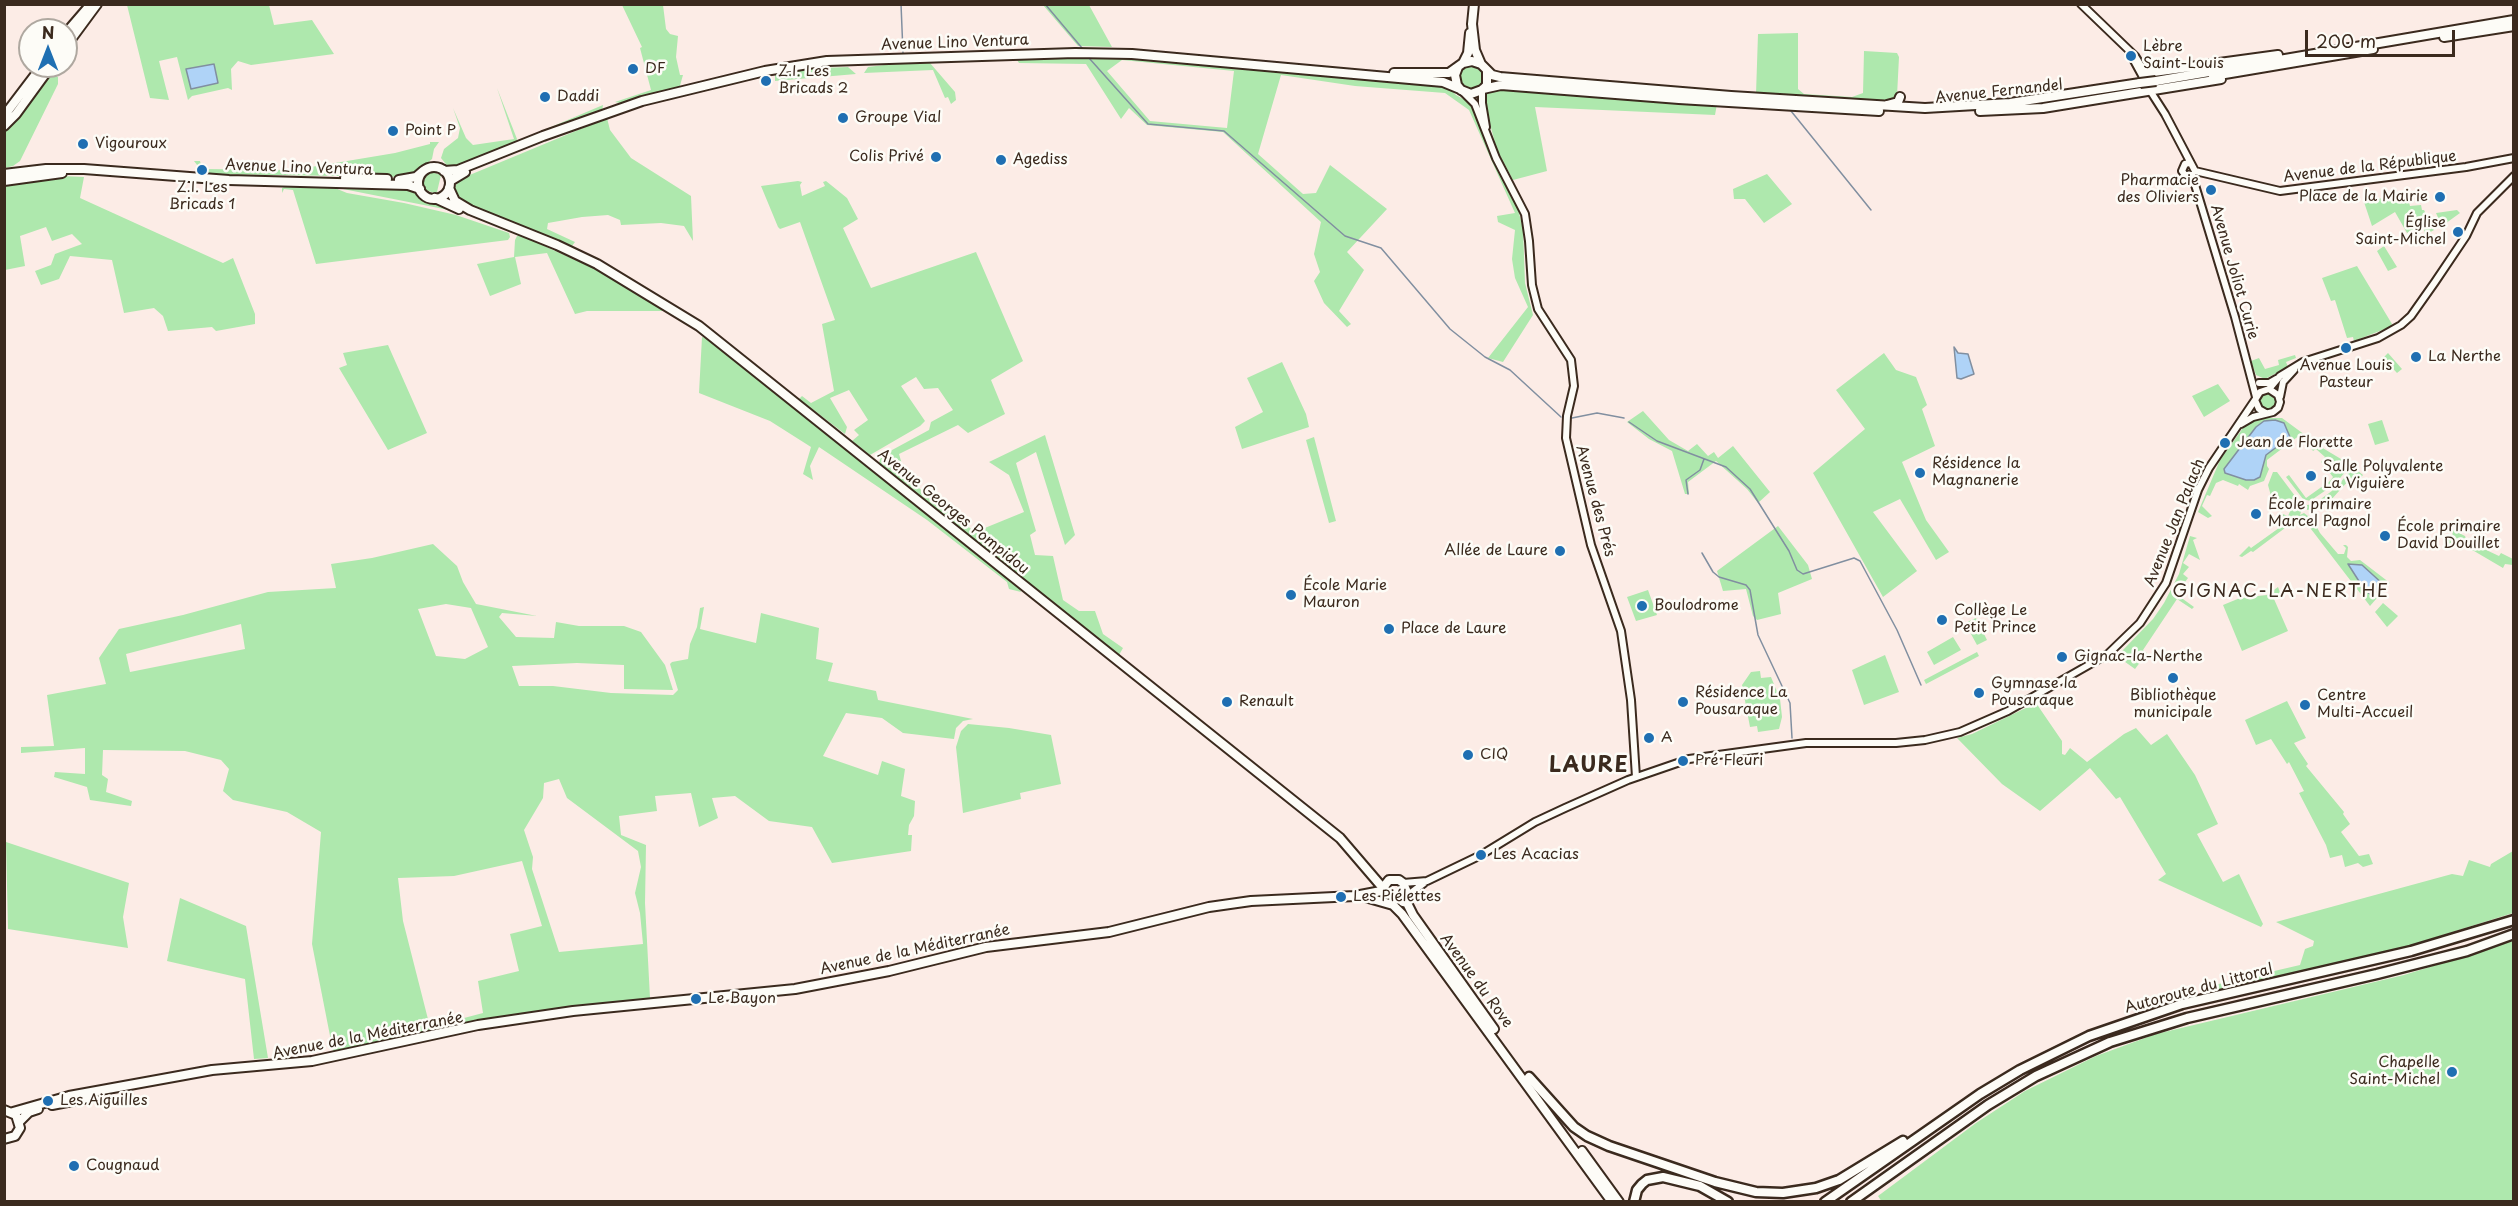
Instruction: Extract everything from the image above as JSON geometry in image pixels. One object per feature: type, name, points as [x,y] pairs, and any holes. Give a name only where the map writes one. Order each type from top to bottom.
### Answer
[{"type":"highway","name":"Autoroute du Littoral","points":[[1826,1202],[1980,1094],[2055,1052],[2131,1020],[2182,1004],[2411,951],[2514,920]]},
{"type":"highway","name":"Autoroute du Littoral","points":[[1851,1202],[1988,1105],[2036,1076],[2110,1042],[2187,1018],[2456,954],[2514,934]]},
{"type":"highway","points":[[1528,1077],[1574,1126],[1601,1143],[1715,1182],[1756,1192],[1783,1193],[1816,1188],[1839,1180],[1980,1094]]},
{"type":"highway","points":[[1634,1202],[1637,1190],[1642,1184],[1647,1180],[1663,1177],[1700,1186],[1728,1202]]},
{"type":"main road","points":[[78,18],[90,4]]},
{"type":"main road","points":[[78,30],[97,4]]},
{"type":"main road","points":[[1472,24],[1475,50],[1488,80],[1483,90],[1471,94],[1460,89],[1455,80],[1468,53],[1474,4]]},
{"type":"main road","name":"Avenue Fernandel","points":[[1483,90],[1501,85],[1851,110],[1964,111],[2030,105],[2514,20]]},
{"type":"main road","name":"Avenue Fernandel","points":[[1484,67],[1492,75],[1500,77],[1880,107],[1983,106],[2149,84],[2514,26]]},
{"type":"main road","points":[[2149,84],[2253,57],[2339,49]]},
{"type":"main road","name":"Avenue Lino Ventura","points":[[444,171],[458,170],[642,101],[765,71],[827,61],[1075,53],[1132,54],[1443,82],[1460,89]]},
{"type":"main road","points":[[1461,65],[1472,61],[1484,67]]},
{"type":"main road","name":"Avenue Lino Ventura","points":[[1353,73],[1441,74],[1449,73],[1461,65]]},
{"type":"main road","points":[[4,116],[33,78]]},
{"type":"main road","points":[[4,126],[16,114],[42,78]]},
{"type":"main road","points":[[1880,107],[1895,103],[1900,97]]},
{"type":"main road","name":"Avenue Lino Ventura","points":[[449,185],[462,173],[566,129]]},
{"type":"main road","points":[[433,167],[444,171],[449,185],[445,194],[435,198],[425,195],[418,181],[423,171],[433,167]]},
{"type":"main road","points":[[4,174],[55,168],[137,174]]},
{"type":"main road","name":"Avenue Lino Ventura","points":[[212,178],[405,180],[416,177],[423,171]]},
{"type":"main road","points":[[4,181],[83,172],[212,178]]},
{"type":"main road","name":"Avenue Lino Ventura","points":[[212,178],[280,183],[408,185],[420,189]]},
{"type":"main road","name":"Avenue Georges Pompidou","points":[[449,185],[453,198],[462,205],[597,264],[699,326],[1340,838],[1359,858],[1382,889]]},
{"type":"main road","name":"Avenue Georges Pompidou","points":[[435,198],[466,212],[506,225]]},
{"type":"main road","name":"Avenue Georges Pompidou","points":[[1359,858],[1389,880]]},
{"type":"main road","points":[[1390,904],[1406,898],[1403,883],[1394,879],[1389,880],[1382,889],[1390,904],[1437,960],[1612,1202]]},
{"type":"main road","name":"Avenue de la Méditerranée","points":[[1355,896],[1382,889]]},
{"type":"main road","name":"Avenue de la Méditerranée","points":[[9,1111],[69,1096],[190,1075],[273,1070],[312,1064],[515,1019],[795,988],[889,971],[986,946],[1109,932],[1231,903],[1355,896],[1374,898],[1390,904]]},
{"type":"main road","name":"Avenue du Rove","points":[[1406,898],[1424,931],[1618,1202]]},
{"type":"main road","name":"Avenue de la Méditerranée","points":[[4,1139],[15,1136],[20,1128],[20,1121],[36,1109],[135,1085]]},
{"type":"main road","points":[[9,1111],[20,1121]]},
{"type":"street","points":[[2081,4],[2135,56],[2189,163],[2193,165],[2193,173],[2187,176],[2182,171],[2185,164],[2189,163]]},
{"type":"street","name":"Avenue des Prés","points":[[1460,89],[1475,104],[1488,140],[1525,214],[1534,298],[1538,309],[1571,360],[1574,386],[1567,416],[1566,438],[1591,545],[1619,621],[1624,643],[1631,700],[1636,777]]},
{"type":"street","name":"Avenue des Prés","points":[[1483,90],[1482,103],[1488,140]]},
{"type":"street","name":"Avenue de la République","points":[[2193,173],[2280,190],[2466,167],[2514,158]]},
{"type":"street","name":"Avenue Joliot Curie","points":[[2193,173],[2252,377],[2256,398]]},
{"type":"street","points":[[2259,383],[2269,383],[2303,362],[2378,338],[2398,328],[2411,316],[2435,282],[2466,236],[2477,213],[2514,177]]},
{"type":"street","points":[[2280,376],[2256,398],[2259,409],[2266,413],[2276,410],[2283,382],[2303,362]]},
{"type":"street","points":[[2252,377],[2276,392],[2280,398]]},
{"type":"street","name":"Avenue Jan Palach","points":[[1427,881],[1481,855],[1534,822],[1636,777],[1695,758],[1806,743],[1896,743],[1949,735],[2008,711],[2108,654],[2140,623],[2157,600],[2181,544],[2204,478],[2217,454],[2256,398]]},
{"type":"street","name":"Avenue Jan Palach","points":[[2238,426],[2253,417],[2266,413]]},
{"type":"street","points":[[1403,883],[1427,881]]},
{"type":"street","points":[[1406,898],[1427,881]]},
{"type":"green space","points":[[127,5],[269,5],[274,25],[312,20],[334,54],[251,65],[238,61],[231,69],[232,90],[228,88],[192,96],[188,100],[177,57],[159,61],[169,100],[150,98]]},
{"type":"green space","points":[[622,5],[663,5],[666,29],[670,34],[678,36],[676,57],[680,75],[683,75],[679,89],[620,103],[615,102],[651,90],[640,48],[642,47]]},
{"type":"green space","points":[[1043,5],[1089,5],[1112,47],[1078,46]]},
{"type":"green space","points":[[1798,33],[1798,89],[1804,94],[1852,97],[1863,93],[1864,51],[1897,53],[1899,57],[1897,96],[1893,100],[1885,101],[1756,94],[1758,34]]},
{"type":"green space","points":[[1093,56],[1446,85],[1471,106],[1494,162],[1518,209],[1523,229],[1525,283],[1533,315],[1503,362],[1488,358],[1528,307],[1515,278],[1512,259],[1515,230],[1498,222],[1497,216],[1515,213],[1469,110],[1445,93],[1355,86],[1281,75],[1258,154],[1303,194],[1316,193],[1330,165],[1387,209],[1347,252],[1364,270],[1339,311],[1351,324],[1347,327],[1324,303],[1314,281],[1320,272],[1314,254],[1321,222],[1223,132],[1147,125],[1129,108],[1121,119],[1086,64],[1019,63],[1017,60],[1019,58]],"holes":[[[1122,60],[1234,71],[1227,128],[1150,121],[1107,71]]]},
{"type":"green space","points":[[900,63],[930,63],[955,92],[956,100],[951,104],[948,97],[945,98],[933,70],[864,73],[868,67]]},
{"type":"green space","points":[[1471,64],[1480,68],[1484,77],[1480,86],[1471,90],[1462,86],[1458,77],[1462,68]]},
{"type":"green space","points":[[848,67],[856,74],[775,81],[775,75],[794,69]]},
{"type":"green space","points":[[47,78],[58,78],[58,84],[20,161],[5,168],[5,129],[26,107]]},
{"type":"green space","points":[[497,88],[517,139],[516,143],[456,168],[449,168],[441,158],[444,149],[458,138],[460,128],[453,108],[466,138],[473,145],[514,139]]},
{"type":"green space","points":[[1499,88],[1717,104],[1715,115],[1535,107],[1547,171],[1513,180],[1497,150],[1484,102],[1487,94]]},
{"type":"green space","points":[[603,105],[602,111],[531,139],[525,138]]},
{"type":"green space","points":[[607,118],[610,130],[631,158],[691,196],[693,241],[684,226],[661,223],[621,225],[620,220],[608,215],[548,223],[547,229],[575,242],[572,246],[473,206],[455,194],[454,188],[460,179]]},
{"type":"green space","points":[[430,142],[439,142],[434,149],[432,159],[412,176],[406,177],[206,174],[194,161],[200,161],[202,169],[293,170],[395,153],[430,144]]},
{"type":"green space","points":[[431,172],[441,175],[437,192],[434,193],[426,190],[423,183]]},
{"type":"green space","points":[[1767,174],[1792,204],[1764,223],[1745,199],[1734,199],[1733,189]]},
{"type":"green space","points":[[62,176],[84,177],[80,198],[223,263],[233,258],[255,314],[255,324],[216,331],[212,327],[168,331],[163,316],[154,308],[124,313],[112,260],[70,256],[59,279],[41,285],[35,271],[51,265],[55,254],[82,244],[72,234],[52,241],[46,227],[20,236],[25,266],[5,270],[5,184]]},
{"type":"green space","points":[[826,181],[847,198],[858,219],[843,228],[871,288],[976,252],[1023,361],[991,380],[1005,414],[968,433],[958,425],[899,454],[906,478],[975,532],[1024,512],[1009,475],[989,462],[1045,435],[1075,535],[1065,545],[1036,452],[1016,463],[1036,531],[1030,535],[1035,555],[1053,556],[1063,600],[1079,611],[1095,611],[1103,634],[1123,648],[1119,655],[879,463],[881,456],[929,430],[931,422],[953,410],[938,388],[924,389],[916,377],[901,386],[925,421],[870,455],[852,441],[859,435],[854,430],[868,420],[849,390],[830,398],[847,427],[845,434],[799,399],[802,396],[811,403],[834,391],[822,324],[835,320],[800,222],[780,229],[761,186],[802,182],[800,185],[802,196],[825,186],[823,182]]},
{"type":"green space","points":[[289,185],[330,186],[347,193],[456,215],[509,233],[510,237],[508,240],[316,264],[293,190],[284,189],[282,193],[282,188]]},
{"type":"green space","points":[[341,186],[407,187],[415,190],[422,200],[442,203],[459,212],[343,189]]},
{"type":"green space","points":[[2406,193],[2410,206],[2421,205],[2428,218],[2423,222],[2426,221],[2428,225],[2432,224],[2434,230],[2425,235],[2423,224],[2407,233],[2395,212],[2372,226],[2364,202]]},
{"type":"green space","points":[[2457,210],[2460,213],[2442,226],[2436,213]]},
{"type":"green space","points":[[520,235],[604,273],[663,307],[662,311],[587,311],[575,314],[547,253],[515,257],[521,284],[490,296],[477,264],[514,257],[515,240]]},
{"type":"green space","points":[[2384,246],[2397,267],[2388,271],[2377,251]]},
{"type":"green space","points":[[2357,266],[2392,324],[2390,327],[2354,341],[2353,337],[2347,338],[2335,300],[2331,301],[2322,278]]},
{"type":"green space","points":[[702,337],[707,338],[1018,586],[1021,592],[1009,589],[1007,582],[927,520],[819,447],[810,466],[813,480],[803,474],[811,447],[770,421],[699,393]]},
{"type":"green space","points":[[388,345],[427,433],[388,450],[339,368],[347,365],[343,353]]},
{"type":"green space","points":[[1884,353],[1896,370],[1916,377],[1927,405],[1922,409],[1935,446],[1902,462],[1926,520],[1949,552],[1936,560],[1900,499],[1873,512],[1917,571],[1883,597],[1813,473],[1865,429],[1836,390]]},
{"type":"green space","points":[[2388,353],[2402,369],[2397,373],[2383,358]]},
{"type":"green space","points":[[2295,355],[2296,358],[2286,362],[2288,367],[2265,379],[2256,375],[2251,361],[2259,358],[2265,369],[2279,365],[2278,360]]},
{"type":"green space","points":[[1282,362],[1306,414],[1309,427],[1242,449],[1235,427],[1263,412],[1247,378]]},
{"type":"green space","points":[[2218,384],[2230,401],[2204,417],[2192,396]]},
{"type":"green space","points":[[2268,392],[2274,395],[2277,401],[2274,407],[2268,410],[2262,407],[2259,401],[2262,395]]},
{"type":"green space","points":[[1643,411],[1669,440],[1688,451],[1697,444],[1708,456],[1714,452],[1718,458],[1733,446],[1770,492],[1758,503],[1747,489],[1716,461],[1688,482],[1689,494],[1685,494],[1672,451],[1649,439],[1627,422]]},
{"type":"green space","points":[[2282,418],[2305,435],[2302,437],[2300,435],[2267,460],[2269,469],[2264,481],[2250,486],[2248,490],[2239,484],[2238,486],[2223,480],[2216,483],[2202,506],[2212,516],[2208,518],[2198,512],[2220,460],[2245,425],[2250,421]]},
{"type":"green space","points":[[2382,420],[2389,441],[2375,445],[2368,424]]},
{"type":"green space","points":[[1314,437],[1336,521],[1329,523],[1306,440]]},
{"type":"green space","points":[[2312,439],[2321,444],[2318,450],[2321,447],[2351,465],[2335,484],[2310,501],[2303,499],[2286,477],[2289,475],[2306,498],[2333,477],[2321,462],[2325,457],[2316,449],[2313,451],[2308,444]]},
{"type":"green space","points":[[2353,467],[2363,475],[2356,484],[2350,479],[2330,501],[2307,510],[2307,505],[2314,504],[2336,488]]},
{"type":"green space","points":[[2273,472],[2277,472],[2298,500],[2302,508],[2300,515],[2304,513],[2313,520],[2320,533],[2338,554],[2344,554],[2346,548],[2343,545],[2346,545],[2348,547],[2347,557],[2351,561],[2360,560],[2390,583],[2370,606],[2301,516],[2253,552],[2239,556],[2249,546],[2251,548],[2279,528],[2277,520],[2280,513],[2288,516],[2293,505],[2284,501],[2282,506],[2271,496],[2268,485]]},
{"type":"green space","points":[[1778,526],[1808,565],[1812,579],[1778,593],[1781,614],[1757,620],[1753,616],[1746,589],[1723,591],[1717,571]]},
{"type":"green space","points":[[2453,530],[2465,536],[2467,541],[2499,556],[2501,553],[2513,559],[2513,565],[2505,564],[2503,568],[2474,551],[2451,543],[2446,545],[2445,541],[2452,537]]},
{"type":"green space","points":[[2190,536],[2197,538],[2193,540],[2200,560],[2189,554],[2183,563],[2189,567],[2183,574],[2188,578],[2176,594],[2194,607],[2192,609],[2177,599],[2143,650],[2147,653],[2135,669],[2121,659],[2122,651],[2153,619],[2164,603],[2179,574]]},
{"type":"green space","points":[[433,544],[457,566],[476,604],[537,616],[502,613],[499,617],[516,637],[554,638],[556,622],[579,626],[624,626],[641,632],[665,665],[673,690],[624,689],[624,665],[577,663],[512,666],[519,686],[553,686],[611,693],[673,695],[678,690],[670,664],[688,659],[700,608],[704,607],[700,629],[756,643],[761,613],[819,628],[816,659],[833,663],[828,681],[876,691],[878,700],[973,719],[963,721],[956,728],[954,739],[903,733],[882,718],[846,713],[823,756],[878,775],[882,761],[905,769],[901,796],[915,801],[914,816],[909,825],[908,835],[912,835],[911,851],[832,863],[812,827],[769,821],[735,796],[712,798],[718,818],[699,827],[691,793],[655,796],[657,811],[619,816],[621,835],[646,845],[645,903],[650,998],[569,1006],[495,1018],[333,1051],[312,944],[321,832],[287,812],[233,800],[223,791],[229,769],[221,760],[185,751],[103,750],[102,775],[108,779],[106,792],[132,801],[131,806],[90,800],[87,787],[54,777],[55,772],[85,774],[85,748],[21,753],[21,747],[54,746],[47,695],[106,684],[99,658],[119,629],[183,615],[268,592],[336,588],[331,564],[372,558]],"holes":[[[446,604],[471,608],[488,647],[465,659],[436,656],[418,609]],[[241,624],[245,649],[130,672],[126,654]],[[559,779],[567,798],[638,851],[641,867],[635,893],[640,913],[643,944],[559,952],[532,869],[533,857],[524,830],[543,798],[544,783]],[[522,861],[542,926],[510,934],[519,971],[478,981],[483,1013],[430,1027],[403,921],[398,878],[454,876]]]},
{"type":"green space","points":[[2278,587],[2281,595],[2274,599],[2288,631],[2242,651],[2223,605],[2240,598],[2267,595]]},
{"type":"green space","name":"Boulodrome","points":[[1648,590],[1657,615],[1636,621],[1627,597]]},
{"type":"green space","points":[[2383,603],[2398,616],[2387,627],[2375,612]]},
{"type":"green space","points":[[1976,618],[1987,640],[1977,645],[1965,623]]},
{"type":"green space","points":[[1953,637],[1961,650],[1934,665],[1927,652]]},
{"type":"green space","points":[[1977,652],[1979,656],[1926,684],[1924,680]]},
{"type":"green space","points":[[1885,655],[1899,692],[1864,705],[1852,670]]},
{"type":"green space","points":[[1760,671],[1761,678],[1771,677],[1780,699],[1782,717],[1779,729],[1758,732],[1757,726],[1750,727],[1742,685],[1751,672]]},
{"type":"green space","points":[[2287,701],[2306,738],[2294,743],[2308,764],[2306,766],[2344,812],[2350,824],[2341,832],[2359,856],[2369,854],[2373,864],[2363,867],[2358,863],[2345,867],[2342,855],[2330,858],[2326,845],[2299,793],[2304,791],[2289,762],[2287,764],[2271,739],[2256,745],[2245,720]]},
{"type":"green space","points":[[2036,703],[2062,741],[2062,754],[2065,755],[2070,748],[2087,762],[2124,734],[2136,728],[2151,745],[2167,734],[2195,775],[2218,824],[2197,834],[2223,882],[2239,874],[2263,924],[2261,927],[2158,880],[2166,874],[2120,797],[2116,799],[2090,768],[2040,811],[2002,784],[1957,738],[1972,734]]},
{"type":"green space","points":[[968,724],[1051,735],[1061,784],[1020,793],[1021,799],[963,813],[956,747],[961,731]]},
{"type":"green space","points":[[6,842],[129,883],[123,917],[128,948],[8,929]]},
{"type":"green space","points":[[2513,851],[2513,913],[2392,951],[2212,991],[2210,986],[2300,965],[2305,949],[2313,946],[2314,941],[2276,922],[2452,874],[2463,876],[2469,860],[2490,867],[2491,864]]},
{"type":"green space","points":[[180,898],[246,926],[268,1058],[254,1059],[245,979],[167,961]]},
{"type":"green space","points":[[2513,941],[2513,1201],[1882,1202],[1878,1196],[1976,1123],[2025,1091],[2096,1056],[2156,1034],[2404,975]]},
{"type":"water","points":[[214,64],[218,83],[191,89],[186,69]]},
{"type":"water","points":[[1954,347],[1958,353],[1968,354],[1974,374],[1961,379],[1957,378]]},
{"type":"water","points":[[2275,420],[2284,423],[2290,437],[2266,455],[2260,477],[2246,480],[2225,473],[2224,469],[2256,427],[2264,421]]},
{"type":"water","points":[[2348,564],[2362,565],[2384,585],[2374,595],[2371,595],[2364,589]]},
{"type":"waterway","points":[[901,4],[903,53]]},
{"type":"waterway","points":[[1045,4],[1082,48]]},
{"type":"waterway","points":[[1089,58],[1148,124],[1224,131],[1345,236],[1381,248],[1450,329],[1485,357],[1510,370],[1561,417]]},
{"type":"waterway","points":[[1791,111],[1871,210]]},
{"type":"waterway","points":[[1572,418],[1597,413],[1624,418]]},
{"type":"waterway","points":[[1629,422],[1657,441],[1726,467],[1750,489],[1789,551],[1797,570],[1803,574],[1854,558],[1860,561],[1897,630],[1921,685]]},
{"type":"waterway","points":[[1688,494],[1686,480],[1700,470],[1704,459]]},
{"type":"waterway","points":[[1702,553],[1713,572],[1719,577],[1746,585],[1750,590],[1758,635],[1790,703],[1792,738]]},
{"type":"place","name":"Lèbre Saint-Louis","points":[[2131,56]]},
{"type":"place","name":"DF","points":[[633,69]]},
{"type":"place","name":"Z.I. Les Bricads 2","points":[[766,81]]},
{"type":"place","name":"Daddi","points":[[545,97]]},
{"type":"place","name":"Groupe Vial","points":[[843,118]]},
{"type":"place","name":"Point P","points":[[393,131]]},
{"type":"place","name":"Vigouroux","points":[[83,144]]},
{"type":"place","name":"Colis Privé","points":[[936,157]]},
{"type":"place","name":"Agediss","points":[[1001,160]]},
{"type":"place","name":"Z.I. Les Bricads 1","points":[[202,170]]},
{"type":"place","name":"Pharmacie des Oliviers","points":[[2211,190]]},
{"type":"place","name":"Place de la Mairie","points":[[2440,197]]},
{"type":"place","name":"Église Saint-Michel","points":[[2458,232]]},
{"type":"place","name":"Avenue Louis Pasteur","points":[[2346,348]]},
{"type":"place","name":"La Nerthe","points":[[2416,357]]},
{"type":"place","name":"Jean de Florette","points":[[2225,443]]},
{"type":"place","name":"Résidence la Magnanerie","points":[[1920,473]]},
{"type":"place","name":"Salle Polyvalente La Viguière","points":[[2311,476]]},
{"type":"place","name":"École primaire Marcel Pagnol","points":[[2256,514]]},
{"type":"place","name":"École primaire David Douillet","points":[[2385,536]]},
{"type":"place","name":"Allée de Laure","points":[[1560,551]]},
{"type":"place","name":"École Marie Mauron","points":[[1291,595]]},
{"type":"place","name":"Boulodrome","points":[[1642,606]]},
{"type":"place","name":"Collège Le Petit Prince","points":[[1942,620]]},
{"type":"place","name":"Place de Laure","points":[[1389,629]]},
{"type":"place","name":"Gignac-la-Nerthe","points":[[2062,657]]},
{"type":"place","name":"Bibliothèque municipale","points":[[2173,678]]},
{"type":"place","name":"Gymnase la Pousaraque","points":[[1979,693]]},
{"type":"place","name":"Renault","points":[[1227,702]]},
{"type":"place","name":"Résidence La Pousaraque","points":[[1683,702]]},
{"type":"place","name":"Centre Multi-Accueil","points":[[2305,705]]},
{"type":"place","name":"A","points":[[1649,738]]},
{"type":"place","name":"CIQ","points":[[1468,755]]},
{"type":"place","name":"Pré Fleuri","points":[[1683,761]]},
{"type":"place","name":"Les Acacias","points":[[1481,855]]},
{"type":"place","name":"Les Piélettes","points":[[1341,897]]},
{"type":"place","name":"Le Bayon","points":[[696,999]]},
{"type":"place","name":"Chapelle Saint-Michel","points":[[2452,1072]]},
{"type":"place","name":"Les Aiguilles","points":[[48,1101]]},
{"type":"place","name":"Cougnaud","points":[[74,1166]]},
{"type":"district","name":"GIGNAC-LA-NERTHE","points":[[2281,592]]},
{"type":"district","name":"LAURE","points":[[1589,766]]}]
